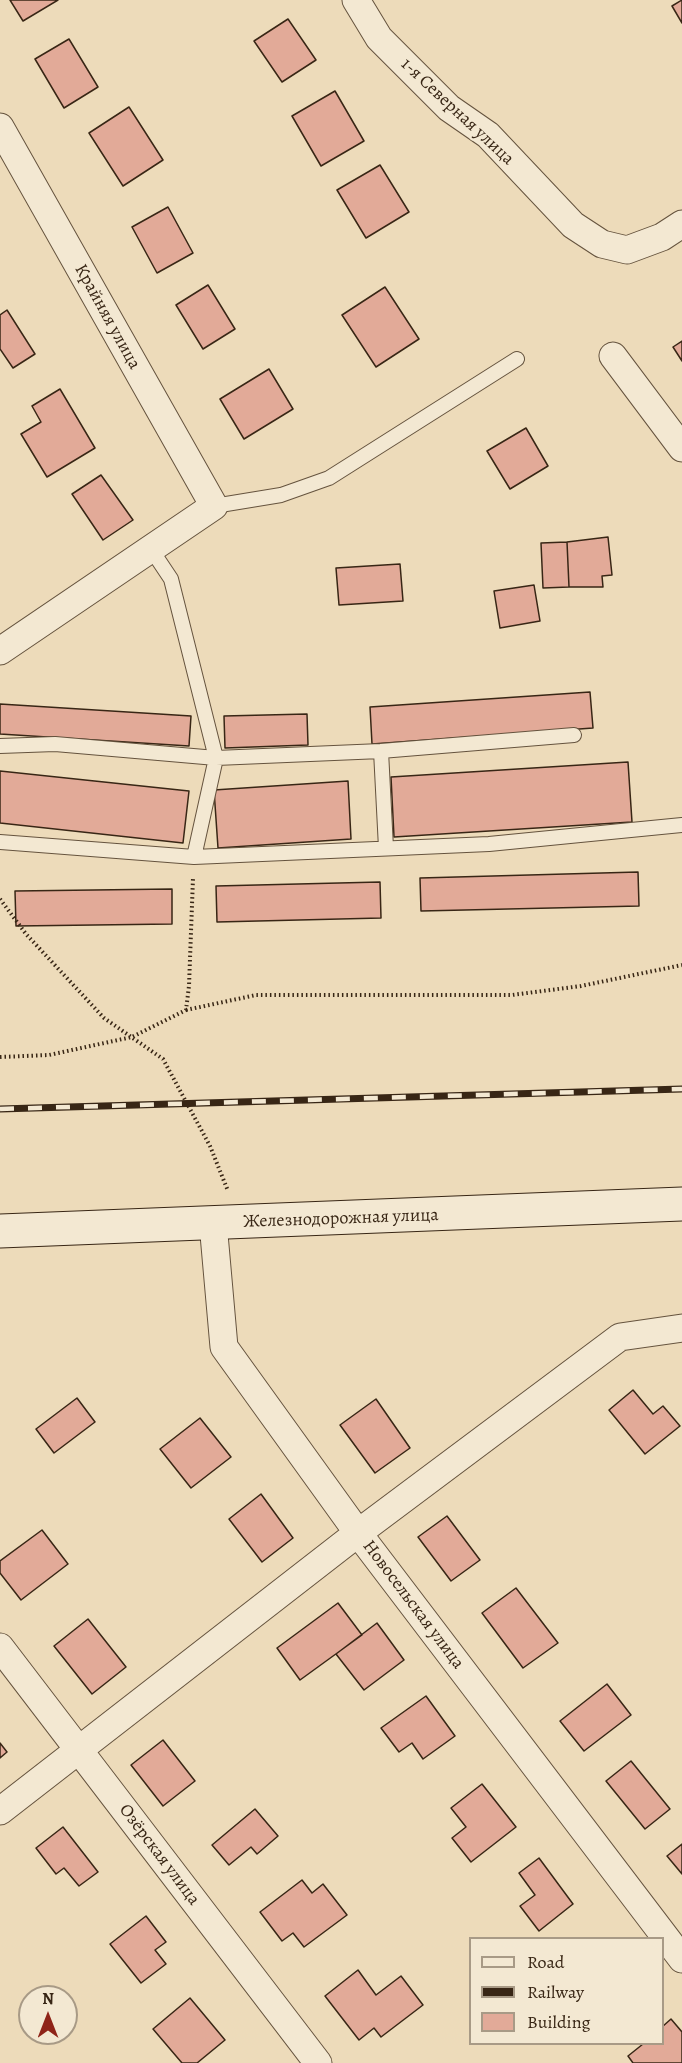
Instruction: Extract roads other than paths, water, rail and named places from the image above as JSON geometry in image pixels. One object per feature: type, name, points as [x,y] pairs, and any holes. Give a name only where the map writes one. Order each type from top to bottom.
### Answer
[{"type":"street","name":"1-я Северная улица","points":[[356,0],[379,38],[448,108],[488,135],[573,225],[602,244],[627,250],[672,231]]},
{"type":"street","name":"Крайняя улица","points":[[0,127],[214,506]]},
{"type":"street","points":[[613,356],[682,448]]},
{"type":"street","points":[[0,651],[214,506]]},
{"type":"street","name":"Железнодорожная улица","points":[[0,1231],[682,1204]]},
{"type":"street","name":"Новосельская улица","points":[[227,1223],[224,1347],[358,1533],[682,1959]]},
{"type":"street","points":[[0,1811],[358,1533],[620,1337],[682,1328]]},
{"type":"street","name":"Озёрская улица","points":[[0,1647],[318,2063]]},
{"type":"lane","points":[[214,506],[281,495],[329,478],[518,359]]},
{"type":"lane","points":[[151,549],[171,579],[216,758],[194,857]]},
{"type":"lane","points":[[0,746],[55,744],[216,758],[381,751],[574,735]]},
{"type":"lane","points":[[381,751],[386,848]]},
{"type":"lane","points":[[0,842],[194,857],[489,843],[682,825]]},
{"type":"railway","points":[[0,1109],[682,1089]]}]
